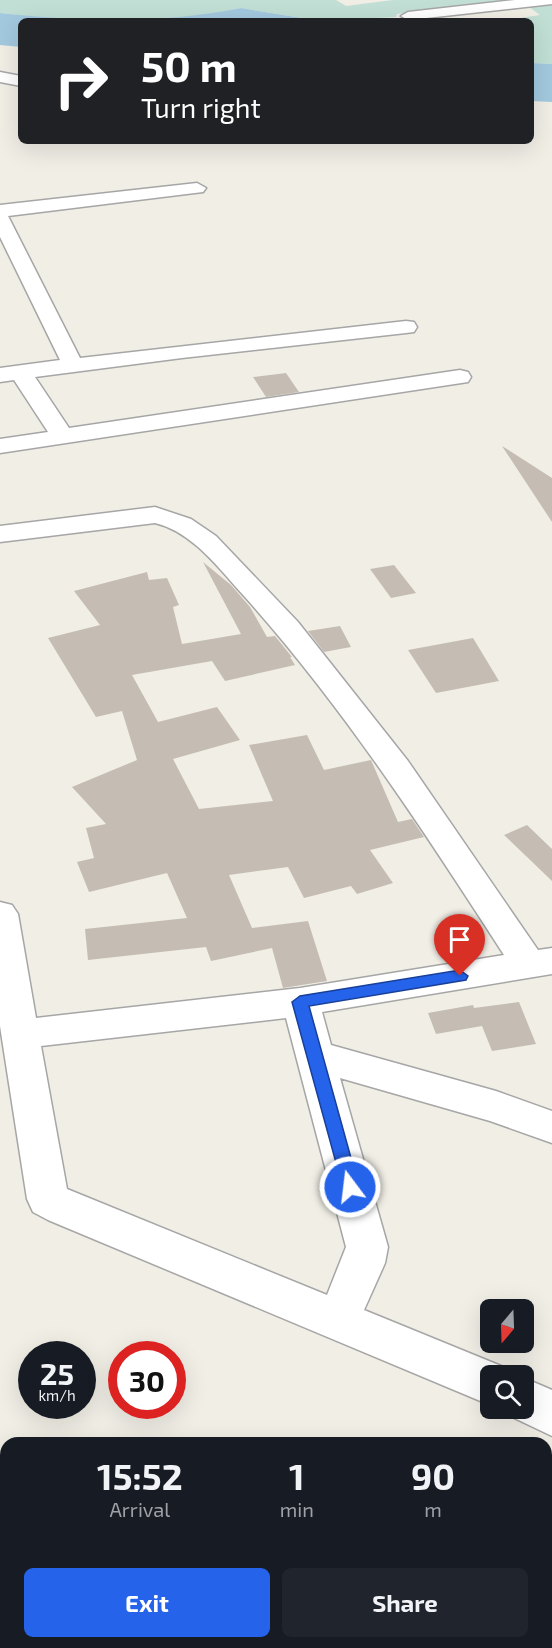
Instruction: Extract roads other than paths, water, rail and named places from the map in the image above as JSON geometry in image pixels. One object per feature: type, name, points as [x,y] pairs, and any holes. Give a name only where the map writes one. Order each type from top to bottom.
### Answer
[{"type":"street","points":[[408,16],[552,0]]},
{"type":"street","points":[[0,76],[18,80]]},
{"type":"street","points":[[0,211],[197,188]]},
{"type":"street","points":[[0,217],[73,364]]},
{"type":"street","points":[[10,373],[406,327]]},
{"type":"street","points":[[10,373],[63,437]]},
{"type":"street","points":[[0,446],[460,377]]},
{"type":"street","points":[[0,534],[155,515],[179,520],[223,557],[318,661],[540,963],[300,1002],[20,1034]]},
{"type":"street","points":[[0,914],[48,1198],[63,1207],[480,1379]]},
{"type":"street","points":[[300,1002],[367,1247],[363,1263],[338,1319]]},
{"type":"street","points":[[314,1055],[496,1107],[552,1126]]},
{"type":"street","points":[[534,1405],[552,1414]]}]
